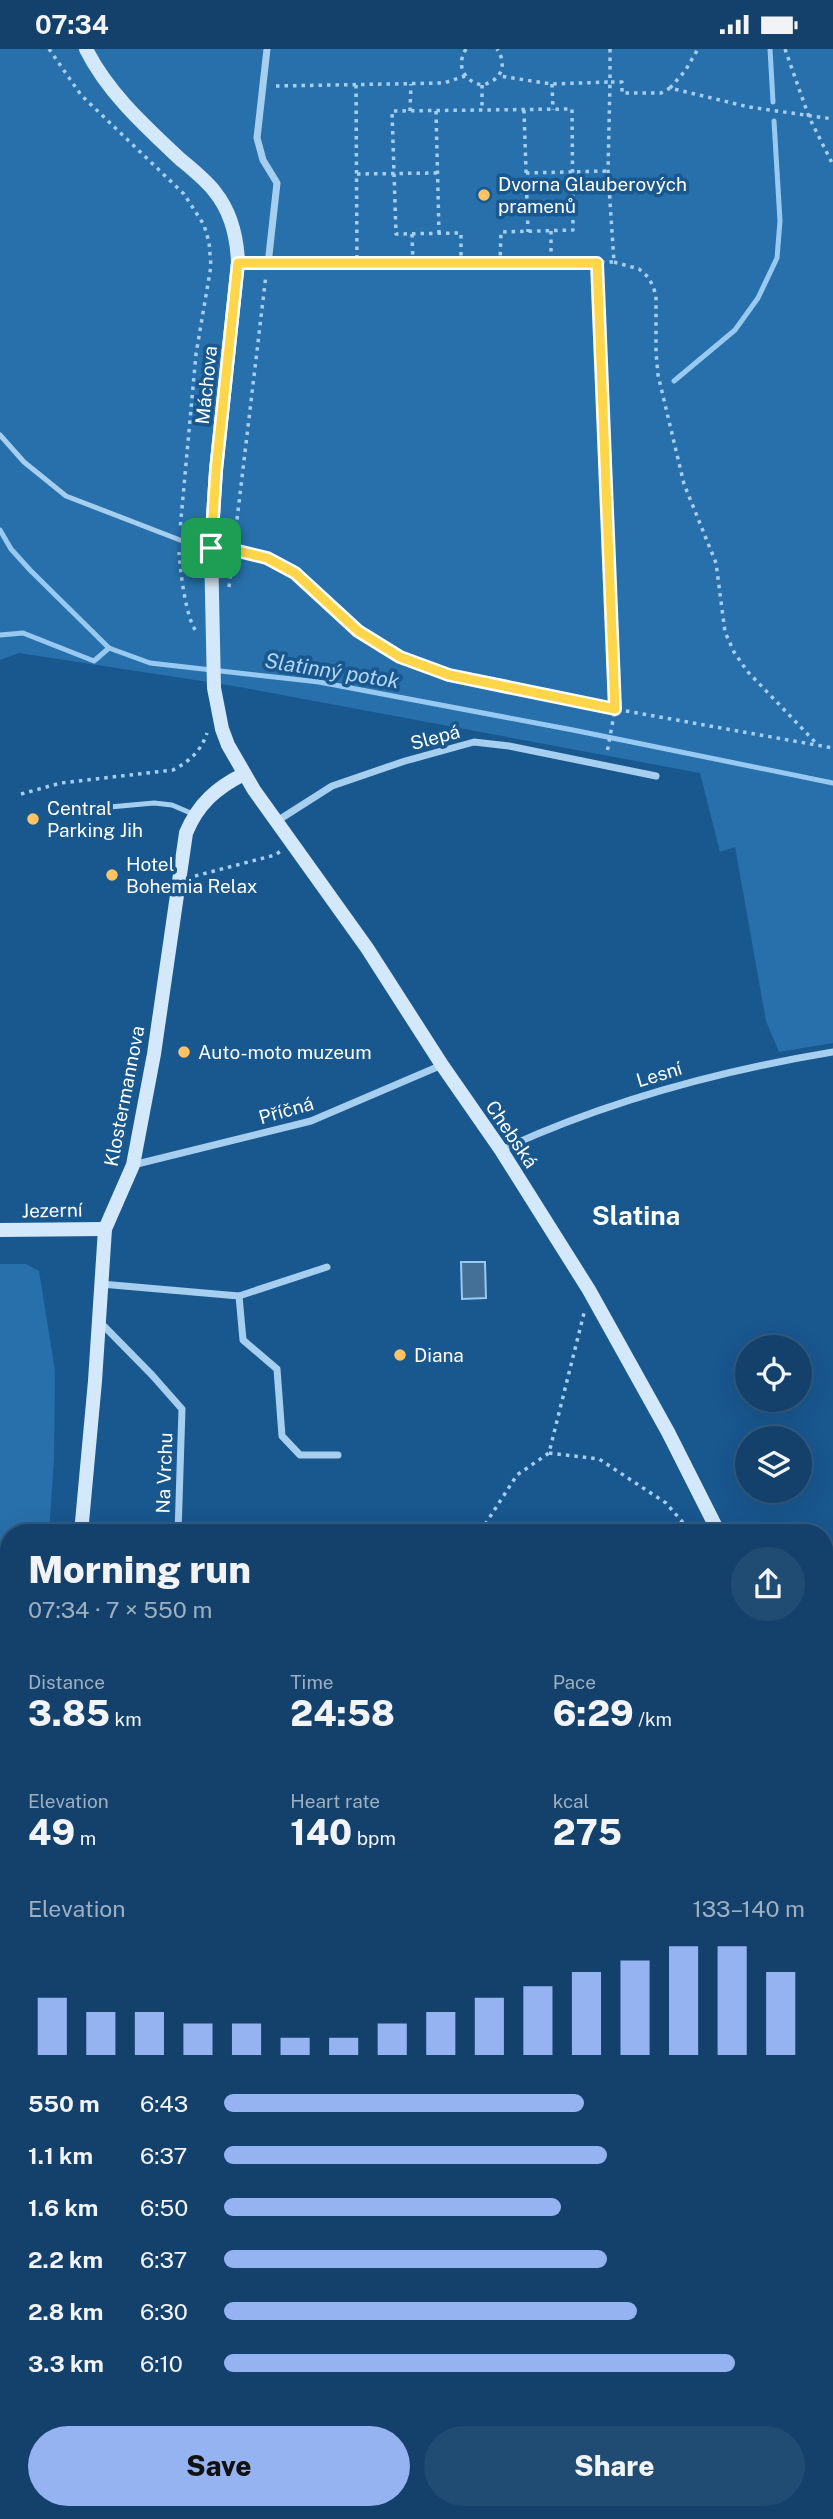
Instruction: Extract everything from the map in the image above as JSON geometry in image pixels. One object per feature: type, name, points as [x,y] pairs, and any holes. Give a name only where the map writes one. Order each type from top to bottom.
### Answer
[{"type":"street","name":"Máchova","points":[[86,49],[112,89],[137,118],[215,192],[233,227],[238,263],[216,470],[211,548],[211,644],[214,688],[222,729],[244,774]]},
{"type":"street","points":[[238,263],[268,264],[277,183],[263,160],[257,138],[267,49]]},
{"type":"street","name":"Slepá","points":[[277,822],[332,786],[405,761],[474,743],[509,746],[656,776]]},
{"type":"street","name":"Klostermannova","points":[[82,1524],[105,1229],[133,1165],[154,1054],[186,833],[194,814],[208,797],[224,784],[244,774]]},
{"type":"street","name":"Chebská","points":[[244,774],[367,948],[589,1290],[668,1432],[714,1524]]},
{"type":"street","name":"Lesní","points":[[500,1150],[551,1126],[700,1078],[774,1061],[833,1052]]},
{"type":"street","name":"Příčná","points":[[133,1165],[311,1121],[442,1065]]},
{"type":"street","name":"Jezerní","points":[[0,1230],[105,1229]]},
{"type":"street","points":[[100,1284],[239,1296],[327,1268]]},
{"type":"street","points":[[239,1296],[243,1340],[277,1370],[282,1436],[300,1455],[338,1455]]},
{"type":"street","name":"Na Vrchu","points":[[98,1321],[152,1375],[181,1409],[178,1524]]},
{"type":"lane","points":[[0,435],[24,462],[66,496],[180,540],[211,548]]},
{"type":"lane","points":[[65,811],[154,803],[172,805],[194,814]]},
{"type":"path","points":[[49,49],[82,95],[184,194],[204,225],[209,242],[211,266],[196,354],[179,555],[193,629],[211,644]]},
{"type":"path","points":[[464,50],[461,64],[465,76],[482,85],[499,76],[503,64],[497,49]]},
{"type":"path","points":[[610,49],[608,171],[614,261]]},
{"type":"path","points":[[499,76],[552,84],[622,82],[622,93],[661,93],[670,88],[685,71],[698,49]]},
{"type":"path","points":[[785,49],[809,117],[833,165]]},
{"type":"path","points":[[262,86],[444,83],[465,76]]},
{"type":"path","points":[[410,111],[411,84]]},
{"type":"path","points":[[552,84],[553,110]]},
{"type":"path","points":[[356,85],[357,264]]},
{"type":"path","points":[[482,85],[482,110]]},
{"type":"path","points":[[670,88],[749,107],[833,120]]},
{"type":"path","points":[[461,264],[461,233],[396,234],[392,111],[572,109],[573,230],[501,232],[500,263]]},
{"type":"path","points":[[524,110],[528,232]]},
{"type":"path","points":[[436,111],[439,233]]},
{"type":"path","points":[[526,173],[608,171]]},
{"type":"path","points":[[357,174],[438,173]]},
{"type":"path","points":[[551,231],[551,263]]},
{"type":"path","points":[[412,234],[413,264]]},
{"type":"path","points":[[228,594],[268,264],[614,261],[639,269],[648,277],[656,296],[655,341],[658,375],[684,484],[716,563],[725,632],[747,671],[818,745]]},
{"type":"path","points":[[597,263],[615,709],[606,758]]},
{"type":"path","points":[[211,548],[267,558],[295,573],[358,631],[400,657],[449,675],[615,709],[833,748]]},
{"type":"path","points":[[21,794],[61,783],[173,770],[187,763],[196,754],[207,732],[205,722]]},
{"type":"path","points":[[180,880],[275,855],[292,844]]},
{"type":"path","points":[[549,1453],[589,1290]]},
{"type":"path","points":[[486,1524],[517,1475],[549,1453],[599,1459],[666,1503],[684,1524]]},
{"type":"shaded area","points":[[0,49],[833,49],[833,1043],[779,1052],[766,1021],[735,847],[720,852],[700,773],[234,686],[19,653],[0,660]]},
{"type":"shaded area","points":[[461,1262],[485,1262],[486,1298],[462,1299]]},
{"type":"shaded area","points":[[0,1264],[26,1264],[39,1271],[55,1371],[50,1524],[0,1524]]},
{"type":"waterway","points":[[770,49],[773,102]]},
{"type":"waterway","points":[[674,381],[735,330],[758,298],[777,258],[780,221],[774,121]]},
{"type":"waterway","name":"Slatinný potok","points":[[0,530],[11,549],[30,570],[109,648],[150,663],[319,682],[833,783]]},
{"type":"waterway","points":[[0,635],[23,633],[94,661],[109,648]]},
{"type":"place","name":"Dvorna Glauberových pramenů","points":[[484,195]]},
{"type":"place","name":"Central Parking Jih","points":[[33,819]]},
{"type":"place","name":"Hotel Bohemia Relax","points":[[112,875]]},
{"type":"place","name":"Auto-moto muzeum","points":[[184,1052]]},
{"type":"place","name":"Diana","points":[[400,1355]]},
{"type":"district","name":"Slatina","points":[[636,1216]]},
{"type":"route","points":[[238,263],[597,263],[615,709],[449,675],[400,657],[358,631],[295,573],[267,558],[211,548],[216,470],[238,263]]}]
